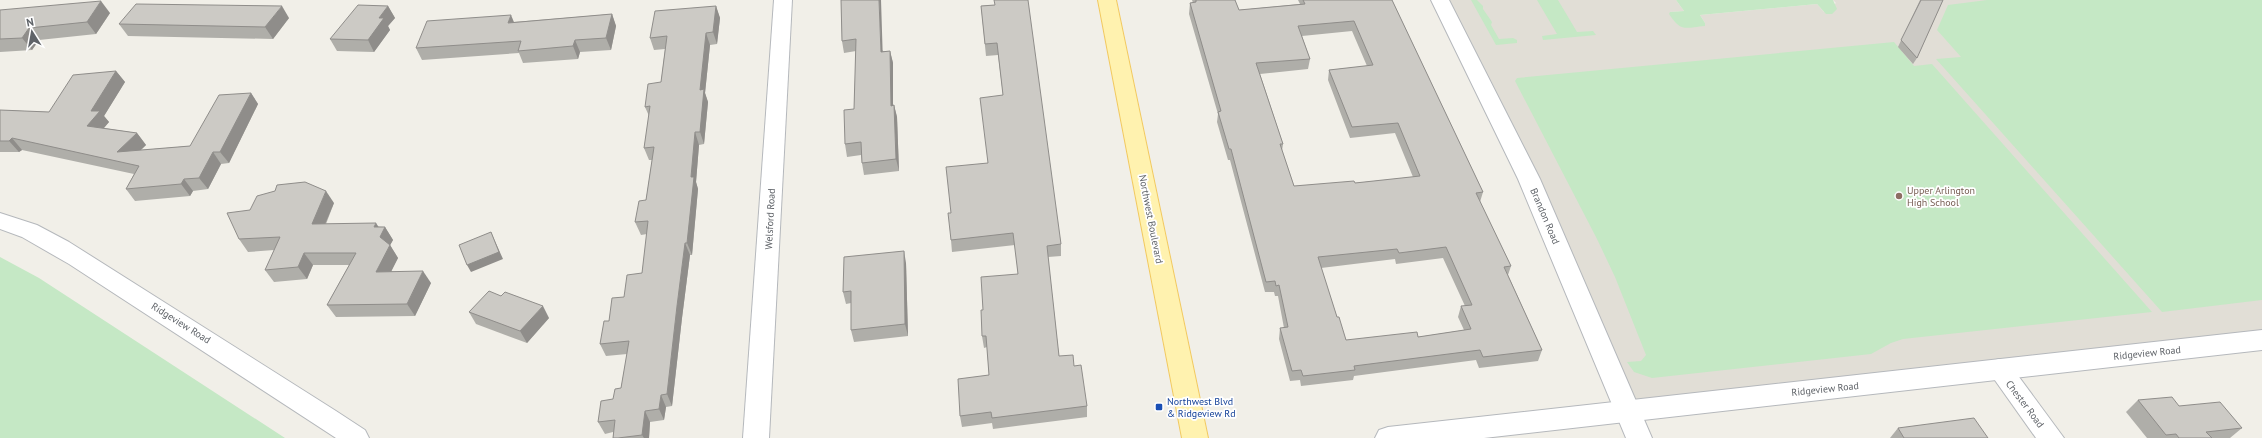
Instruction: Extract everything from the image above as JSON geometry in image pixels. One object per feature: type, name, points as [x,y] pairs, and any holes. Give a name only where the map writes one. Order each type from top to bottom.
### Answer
[{"type":"main road","name":"Northwest Boulevard","points":[[1107,0],[1195,438]]},
{"type":"street","name":"Welsford Road","points":[[756,438],[783,0]]},
{"type":"street","name":"Brandon Road","points":[[1440,0],[1530,179],[1626,411],[1639,438]]},
{"type":"street","name":"Ridgeview Road","points":[[0,221],[11,223],[62,249],[265,376],[355,438]]},
{"type":"street","name":"Ridgeview Road","points":[[1388,438],[2262,340]]},
{"type":"street","name":"Chester Road","points":[[1999,369],[2051,438]]},
{"type":"shaded area","name":"Upper Arlington High School","points":[[1440,0],[1676,0],[1684,11],[1670,12],[1705,23],[1700,15],[1817,4],[1824,12],[1836,3],[1833,0],[2262,0],[2262,340],[1626,411]]},
{"type":"green space","points":[[1471,0],[1477,0],[1483,6],[1483,9],[1492,22],[1491,25],[1499,39],[1513,38],[1517,40],[1517,43],[1496,45]]},
{"type":"green space","points":[[1537,0],[1558,0],[1577,32],[1593,31],[1596,35],[1543,40],[1542,36],[1557,34]]},
{"type":"green space","points":[[1676,0],[1833,0],[1837,9],[1832,14],[1826,14],[1817,4],[1700,15],[1705,23],[1705,26],[1684,28],[1677,24],[1669,14],[1670,12],[1684,11]]},
{"type":"green space","points":[[1987,0],[2262,0],[2262,300],[2162,312],[1936,59],[1961,57],[1937,30],[1948,5]]},
{"type":"green space","points":[[1894,42],[1914,66],[1932,64],[2152,312],[1903,339],[1891,343],[1871,354],[1652,378],[1634,372],[1627,362],[1641,361],[1646,355],[1615,277],[1597,239],[1515,81],[1517,78]]},
{"type":"green space","points":[[0,257],[39,278],[285,438],[0,438]]},
{"type":"building","points":[[841,0],[879,0],[881,52],[890,51],[891,106],[894,105],[896,159],[862,163],[861,142],[845,144],[844,110],[854,109],[856,39],[842,41]]},
{"type":"building","points":[[994,0],[1028,0],[1061,244],[1047,246],[1059,356],[1073,355],[1074,366],[1081,365],[1087,406],[992,418],[991,412],[960,416],[958,379],[989,375],[986,336],[982,336],[981,310],[983,310],[981,277],[1018,274],[1013,233],[951,240],[948,213],[951,213],[946,167],[988,163],[980,98],[1003,95],[997,43],[985,44],[981,6],[995,5]]},
{"type":"building","points":[[1196,0],[1235,0],[1239,10],[1305,4],[1303,0],[1392,0],[1483,192],[1476,193],[1511,266],[1504,267],[1542,350],[1483,357],[1480,350],[1354,366],[1355,370],[1303,376],[1301,370],[1292,371],[1280,328],[1288,327],[1279,285],[1276,286],[1275,281],[1266,282],[1231,149],[1229,149],[1218,112],[1221,111],[1190,3],[1196,2]],"holes":[[[1354,21],[1373,65],[1329,70],[1352,127],[1398,123],[1420,176],[1355,183],[1354,181],[1294,186],[1280,144],[1283,144],[1256,63],[1310,59],[1298,26]],[[1446,247],[1472,305],[1461,306],[1471,329],[1418,337],[1417,332],[1346,340],[1318,257],[1397,249],[1399,253]]]},
{"type":"building","points":[[1921,0],[1943,0],[1917,58],[1901,40]]},
{"type":"building","points":[[101,1],[87,22],[29,28],[22,38],[0,39],[0,10]]},
{"type":"building","points":[[136,4],[282,6],[265,27],[119,24]]},
{"type":"building","points":[[358,5],[388,6],[379,18],[384,18],[368,40],[330,39]]},
{"type":"building","points":[[716,6],[713,32],[706,33],[700,90],[704,89],[700,132],[695,132],[691,177],[694,177],[687,243],[685,243],[667,394],[661,395],[659,409],[645,411],[642,435],[613,438],[615,420],[598,422],[601,401],[613,399],[615,389],[621,388],[629,341],[600,344],[604,321],[609,321],[612,298],[624,297],[627,275],[642,273],[648,221],[635,222],[639,201],[646,200],[654,147],[644,148],[650,106],[645,107],[648,84],[661,82],[667,36],[650,38],[655,11]]},
{"type":"building","points":[[612,14],[606,38],[575,40],[573,46],[518,51],[521,41],[416,48],[427,21],[511,15],[508,23]]},
{"type":"building","points":[[116,71],[91,111],[100,111],[87,126],[137,133],[117,152],[190,146],[219,95],[251,93],[220,152],[213,152],[199,178],[184,179],[181,184],[126,189],[139,166],[12,138],[9,141],[0,141],[0,110],[49,112],[73,75]]},
{"type":"building","points":[[305,182],[326,191],[312,224],[376,223],[374,227],[385,227],[380,237],[390,245],[376,272],[423,271],[407,304],[327,305],[356,253],[304,253],[298,267],[265,270],[280,237],[239,239],[227,213],[250,210],[257,196],[275,191],[277,185]]},
{"type":"building","points":[[491,232],[499,252],[467,265],[459,245]]},
{"type":"building","points":[[904,251],[905,324],[851,330],[851,291],[843,292],[844,257]]},
{"type":"building","points":[[489,291],[501,296],[505,292],[543,306],[520,331],[469,312]]},
{"type":"building","points":[[2172,397],[2179,406],[2220,402],[2242,428],[2206,432],[2212,438],[2179,438],[2176,434],[2166,435],[2138,400]]},
{"type":"building","points":[[1974,418],[1988,438],[1904,438],[1898,428]]},
{"type":"place","name":"Upper Arlington High School","points":[[1899,196]]},
{"type":"place","name":"Northwest Blvd & Ridgeview Rd","points":[[1159,407]]}]
